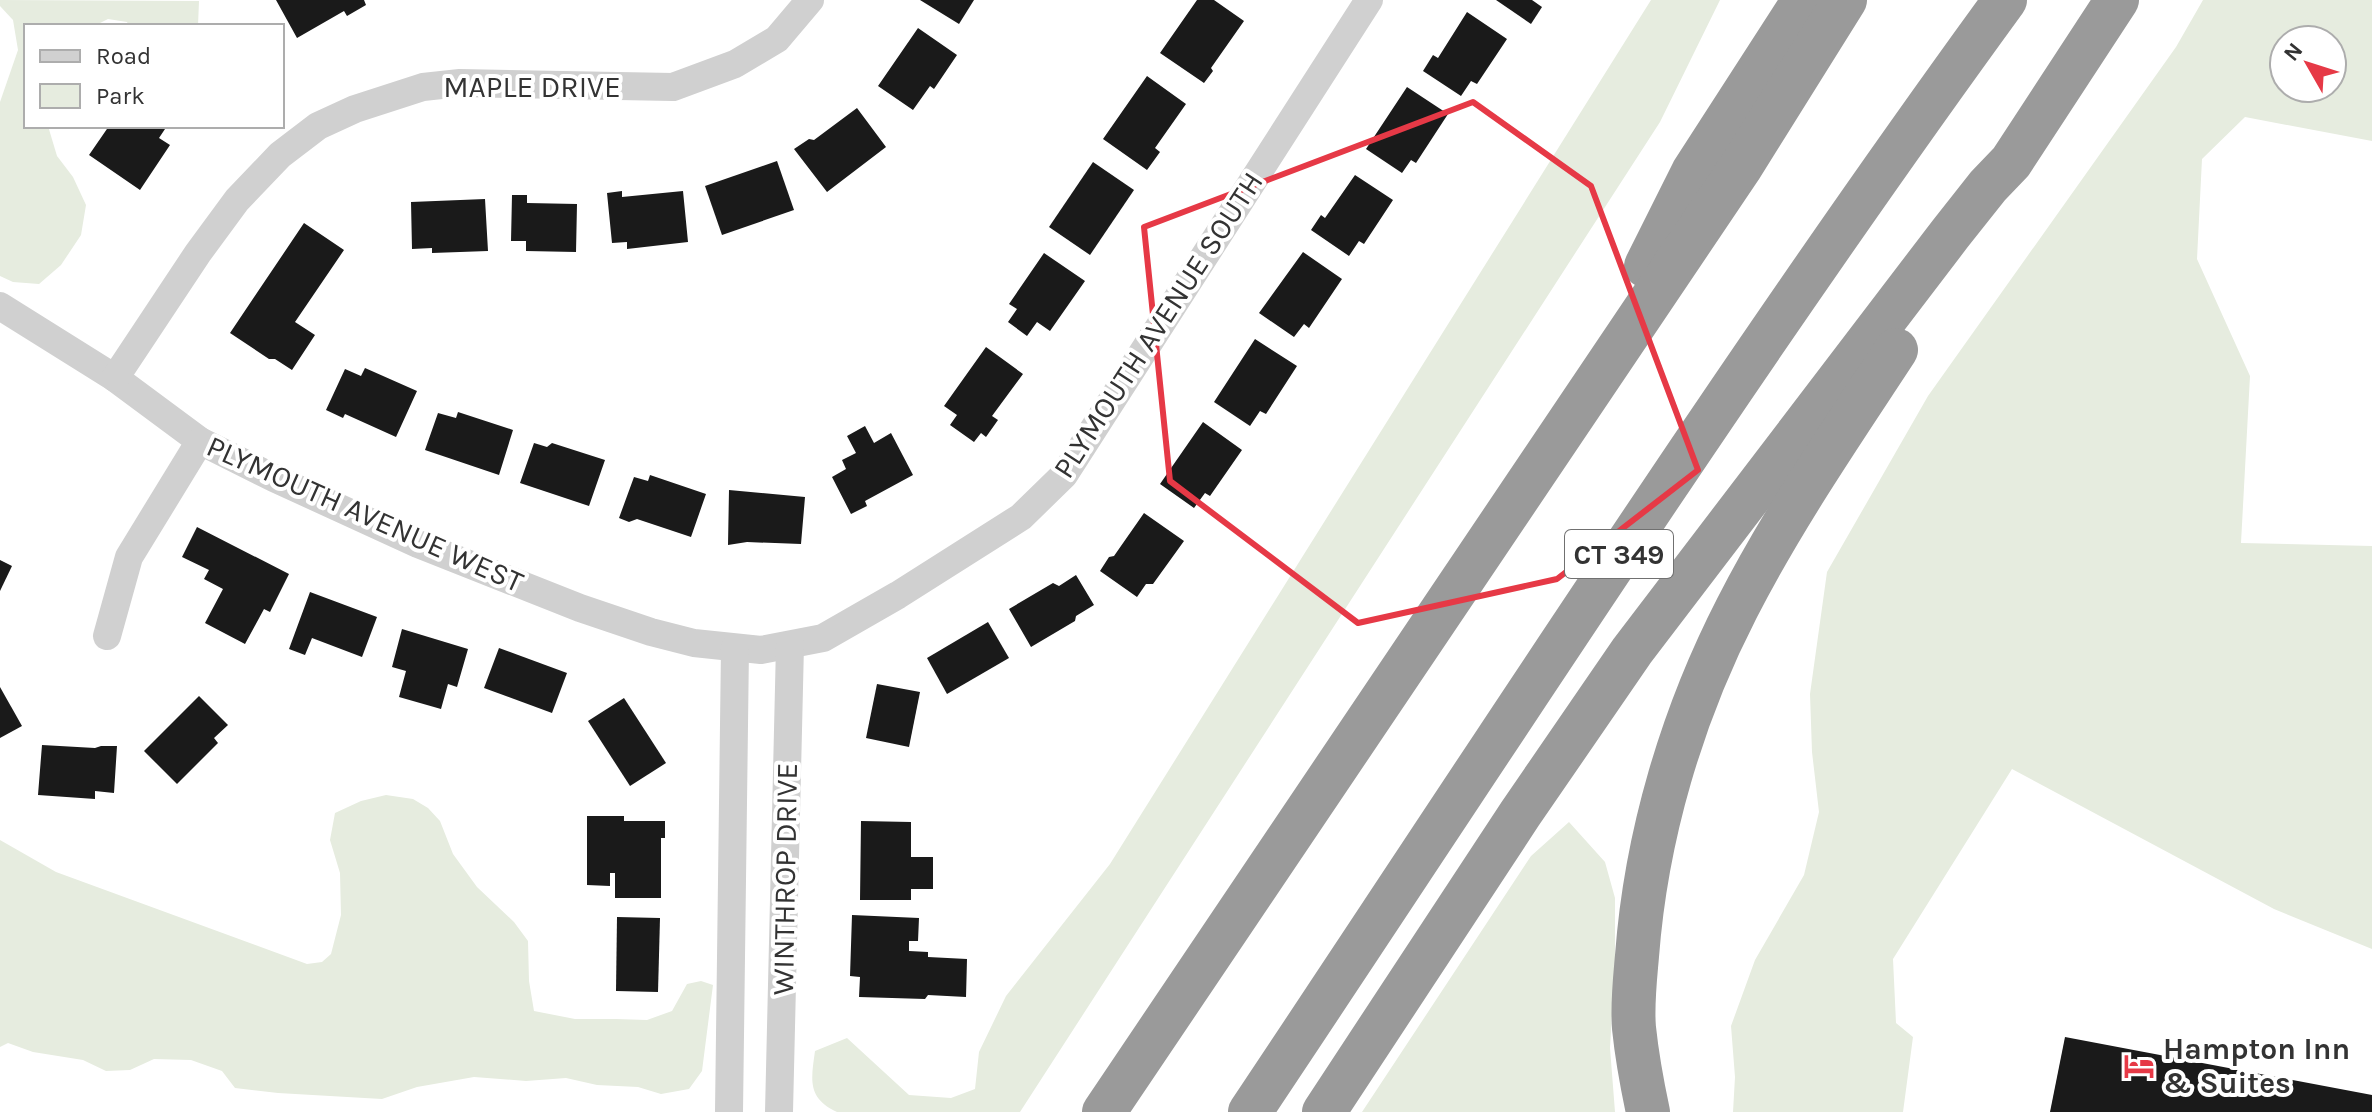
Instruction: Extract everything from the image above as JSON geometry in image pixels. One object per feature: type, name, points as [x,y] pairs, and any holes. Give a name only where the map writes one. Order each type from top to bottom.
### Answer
[{"type":"highway","points":[[1567,423],[1693,172],[1804,0]]},
{"type":"highway","points":[[1104,1112],[1740,168],[1845,0]]},
{"type":"highway","points":[[1324,1112],[1528,802],[1632,651],[1950,234],[2011,162],[2117,0]]},
{"type":"highway","name":"CT 349","points":[[1250,1112],[1778,319],[2004,1]]},
{"type":"highway","points":[[1648,1112],[1634,1026],[1639,933],[1660,812],[1697,699],[1736,608],[1768,551],[1982,219],[2011,162]]},
{"type":"street","name":"MAPLE DRIVE","points":[[115,378],[237,200],[280,155],[318,126],[355,109],[423,87],[460,83],[673,87],[735,64],[777,39],[810,0]]},
{"type":"street","name":"PLYMOUTH AVENUE SOUTH","points":[[748,649],[823,638],[898,595],[1021,517],[1064,475],[1369,0]]},
{"type":"street","name":"PLYMOUTH AVENUE WEST","points":[[0,306],[115,378],[200,441],[418,544],[580,608],[680,640],[748,649]]},
{"type":"street","points":[[107,636],[129,557],[200,441]]},
{"type":"street","name":"WINTHROP DRIVE","points":[[779,1112],[790,645]]},
{"type":"street","name":"WINTHROP DRIVE","points":[[729,1112],[748,649]]},
{"type":"highlighted area","points":[[1473,102],[1591,186],[1698,470],[1557,579],[1358,623],[1170,481],[1144,227]]},
{"type":"green space","points":[[0,0],[199,1],[198,24],[128,24],[108,19],[98,24],[24,24],[24,128],[49,128],[57,156],[73,177],[86,205],[81,235],[61,265],[39,284],[13,282],[0,276],[0,102],[18,50],[13,20],[0,6]]},
{"type":"green space","points":[[1651,0],[1720,0],[1660,122],[1020,1112],[837,1112],[827,1107],[813,1087],[815,1051],[847,1038],[909,1095],[951,1098],[975,1089],[979,1052],[1006,996],[1110,864]]},
{"type":"green space","points":[[2203,0],[2372,0],[2372,141],[2245,117],[2202,159],[2197,259],[2250,376],[2241,543],[2372,546],[2372,949],[2274,909],[2012,769],[1893,959],[1896,1023],[1913,1037],[1903,1112],[1733,1112],[1735,1077],[1731,1026],[1755,960],[1804,875],[1819,812],[1812,752],[1810,694],[1827,572],[1928,396],[2176,47]]},
{"type":"green space","points":[[386,795],[413,799],[428,808],[440,821],[453,854],[477,887],[514,922],[528,941],[529,981],[534,1011],[575,1019],[647,1020],[672,1011],[687,984],[701,981],[713,985],[702,1071],[689,1089],[661,1094],[638,1087],[597,1085],[566,1078],[526,1081],[474,1077],[417,1087],[382,1099],[278,1093],[235,1088],[222,1071],[191,1060],[154,1059],[130,1070],[106,1071],[83,1060],[33,1052],[8,1043],[0,1047],[0,840],[56,872],[307,964],[322,962],[331,954],[341,915],[340,873],[330,840],[335,813],[361,801]]},
{"type":"green space","points":[[1569,822],[1605,862],[1615,898],[1610,1048],[1615,1112],[1362,1112],[1531,856]]},
{"type":"building","points":[[276,0],[364,0],[366,5],[347,16],[344,11],[297,38]]},
{"type":"building","points":[[920,0],[974,0],[959,24]]},
{"type":"building","points":[[1197,0],[1214,0],[1244,21],[1204,83],[1160,53]]},
{"type":"building","points":[[1496,0],[1532,0],[1542,7],[1531,24]]},
{"type":"building","points":[[1467,12],[1507,39],[1477,84],[1471,81],[1461,96],[1423,71],[1433,55],[1438,58]]},
{"type":"building","points":[[918,28],[957,55],[934,89],[930,86],[913,110],[878,86]]},
{"type":"building","points":[[1147,76],[1186,104],[1155,148],[1160,152],[1147,170],[1103,139]]},
{"type":"building","points":[[1407,87],[1448,114],[1416,163],[1411,160],[1402,173],[1366,149]]},
{"type":"building","points":[[857,108],[886,147],[827,192],[794,149],[809,139],[814,140]]},
{"type":"building","points":[[108,128],[166,128],[159,138],[170,145],[140,190],[89,155]]},
{"type":"building","points":[[777,161],[794,210],[722,235],[705,186]]},
{"type":"building","points":[[1093,162],[1134,190],[1090,255],[1049,227]]},
{"type":"building","points":[[1355,175],[1393,200],[1364,244],[1359,241],[1349,256],[1311,230],[1321,215],[1325,218]]},
{"type":"building","points":[[622,191],[622,197],[683,191],[688,242],[627,249],[627,242],[612,243],[607,193]]},
{"type":"building","points":[[512,195],[527,195],[527,203],[577,204],[576,252],[526,251],[526,241],[511,241]]},
{"type":"building","points":[[485,199],[488,251],[432,253],[432,248],[412,249],[411,202]]},
{"type":"building","points":[[304,223],[344,250],[295,322],[315,335],[292,370],[230,333]]},
{"type":"building","points":[[1303,252],[1342,279],[1309,328],[1304,324],[1294,337],[1259,313]]},
{"type":"building","points":[[1044,253],[1085,281],[1050,331],[1037,322],[1027,336],[1008,322],[1017,309],[1009,304]]},
{"type":"building","points":[[1255,339],[1297,366],[1266,414],[1260,411],[1250,426],[1214,402]]},
{"type":"building","points":[[986,347],[1023,374],[992,416],[998,420],[986,437],[981,433],[974,442],[950,425],[957,415],[944,406]]},
{"type":"building","points":[[365,368],[417,391],[396,437],[345,414],[343,418],[326,410],[345,369],[361,376]]},
{"type":"building","points":[[458,412],[513,430],[499,475],[425,450],[438,413],[456,418]]},
{"type":"building","points":[[1203,422],[1242,450],[1210,496],[1205,493],[1194,508],[1160,484]]},
{"type":"building","points":[[865,426],[874,443],[891,433],[913,475],[865,501],[867,506],[851,514],[832,477],[846,469],[842,460],[856,453],[847,436]]},
{"type":"building","points":[[534,443],[547,447],[552,443],[605,460],[589,506],[520,483]]},
{"type":"building","points":[[650,475],[706,494],[691,537],[637,519],[629,522],[619,518],[634,477],[648,481]]},
{"type":"building","points":[[729,490],[805,497],[801,544],[747,542],[728,545]]},
{"type":"building","points":[[1144,513],[1184,541],[1153,584],[1146,584],[1137,597],[1100,571]]},
{"type":"building","points":[[197,527],[289,574],[270,612],[264,609],[245,644],[205,623],[223,589],[204,579],[209,570],[182,557]]},
{"type":"building","points":[[0,560],[12,566],[0,591]]},
{"type":"building","points":[[1076,575],[1094,605],[1076,616],[1075,621],[1031,647],[1009,609],[1053,583],[1059,586]]},
{"type":"building","points":[[310,592],[377,617],[362,657],[312,638],[305,655],[289,649]]},
{"type":"building","points":[[988,622],[1009,658],[947,694],[927,658]]},
{"type":"building","points":[[402,629],[468,649],[457,687],[448,684],[441,709],[399,697],[406,671],[392,667]]},
{"type":"building","points":[[499,648],[567,673],[552,713],[484,688]]},
{"type":"building","points":[[877,684],[920,692],[909,747],[866,738]]},
{"type":"building","points":[[0,687],[22,726],[0,738]]},
{"type":"building","points":[[199,696],[228,725],[214,738],[218,743],[177,784],[144,751]]},
{"type":"building","points":[[624,698],[666,763],[630,786],[588,721]]},
{"type":"building","points":[[42,745],[117,746],[114,793],[95,791],[95,799],[38,795]]},
{"type":"building","points":[[587,816],[624,816],[624,821],[665,821],[665,838],[661,838],[661,898],[615,898],[615,873],[610,873],[610,886],[587,885]]},
{"type":"building","points":[[861,821],[911,822],[911,857],[933,857],[933,889],[911,889],[911,900],[860,900]]},
{"type":"building","points":[[852,915],[919,918],[918,941],[909,941],[909,951],[928,952],[928,957],[967,959],[966,997],[859,997],[860,977],[850,976]]},
{"type":"building","points":[[617,917],[660,918],[658,992],[616,991]]},
{"type":"building","name":"Hampton Inn & Suites","points":[[2065,1037],[2372,1095],[2372,1112],[2050,1112]]},
{"type":"place","name":"Hampton Inn & Suites","points":[[2139,1066]]}]
